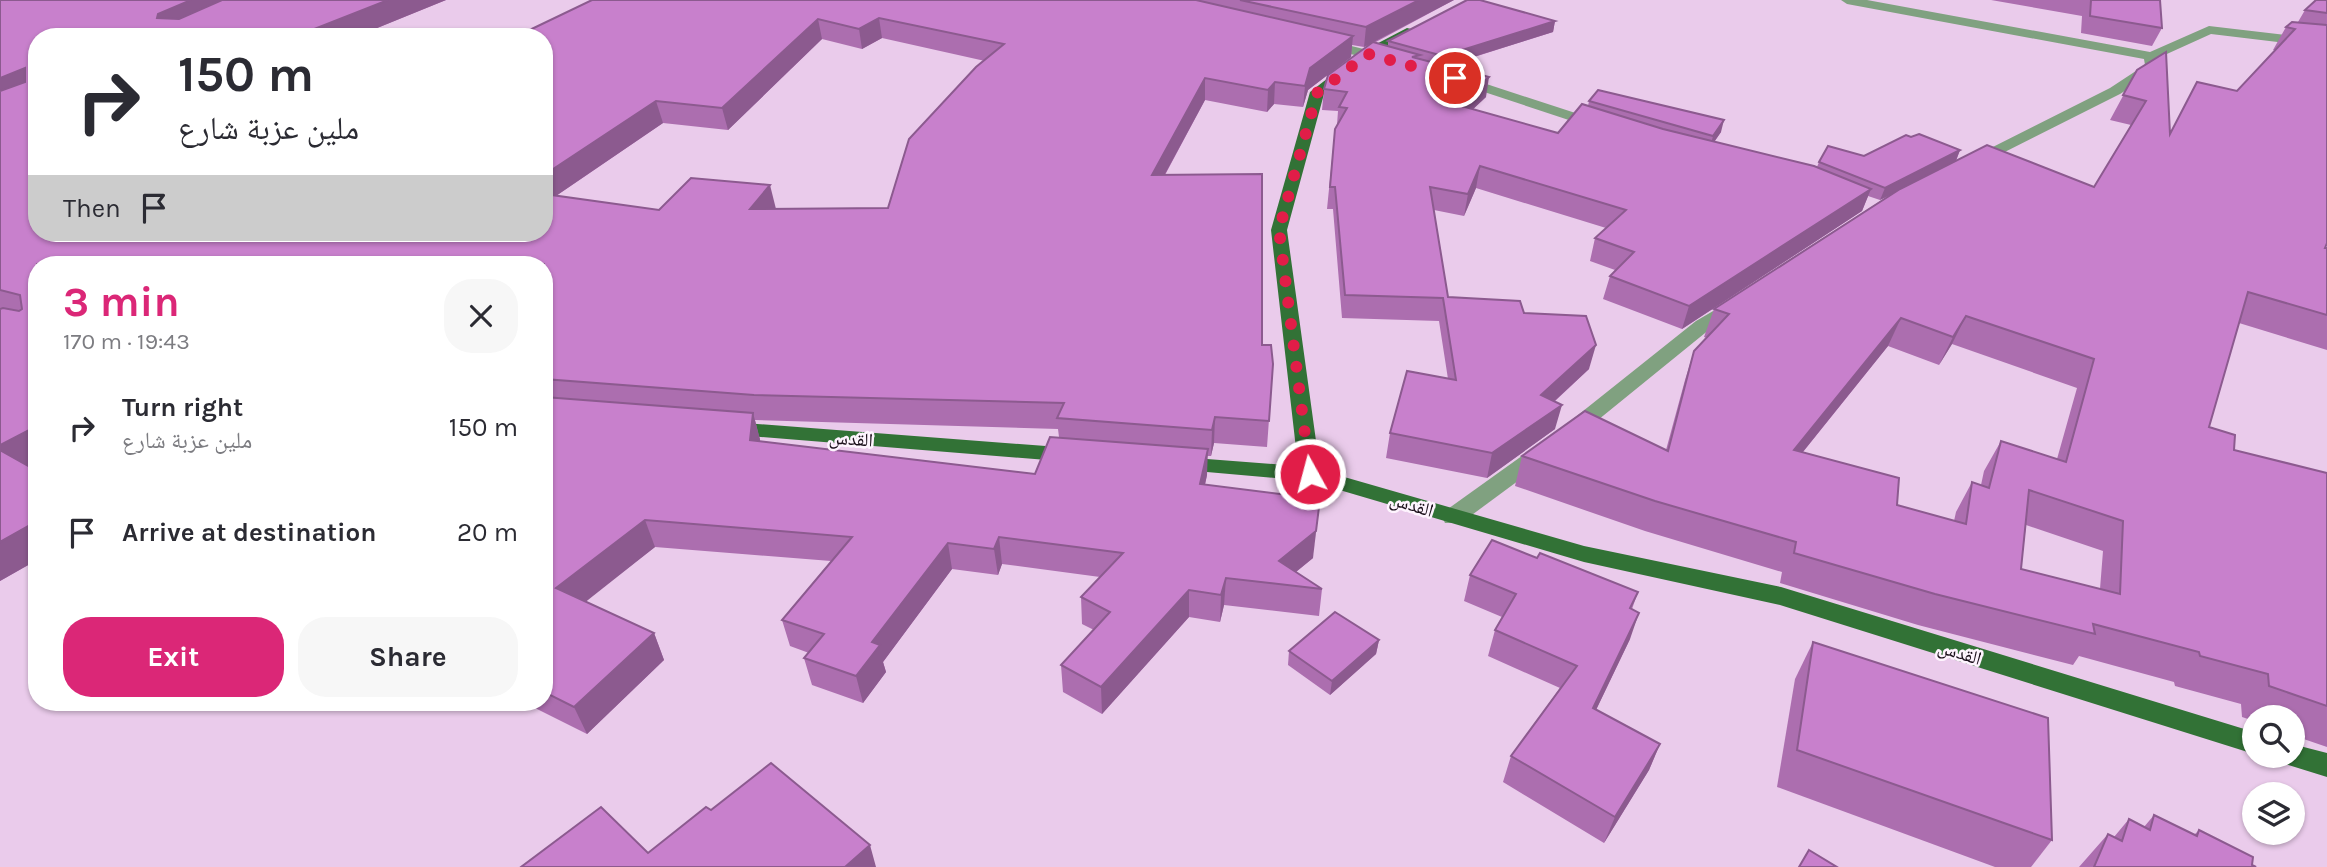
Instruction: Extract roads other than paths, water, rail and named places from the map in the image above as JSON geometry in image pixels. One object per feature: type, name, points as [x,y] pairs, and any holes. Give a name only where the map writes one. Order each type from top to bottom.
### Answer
[{"type":"main road","points":[[1310,474],[1279,230],[1317,93],[1368,54],[1424,26]]},
{"type":"main road","name":"القدس","points":[[705,427],[1091,457]]},
{"type":"main road","name":"القدس","points":[[1159,462],[1310,474],[1584,554],[1781,596],[2242,739]]},
{"type":"main road","points":[[2305,759],[2327,765]]},
{"type":"street","points":[[1847,0],[2151,57],[2209,30],[2327,44]]},
{"type":"street","points":[[1302,38],[1399,62]]},
{"type":"street","points":[[1952,173],[2115,90],[2152,67],[2151,57]]},
{"type":"street","points":[[1452,77],[1612,129]]},
{"type":"street","points":[[1453,517],[1573,430],[1703,325],[1743,298]]}]
